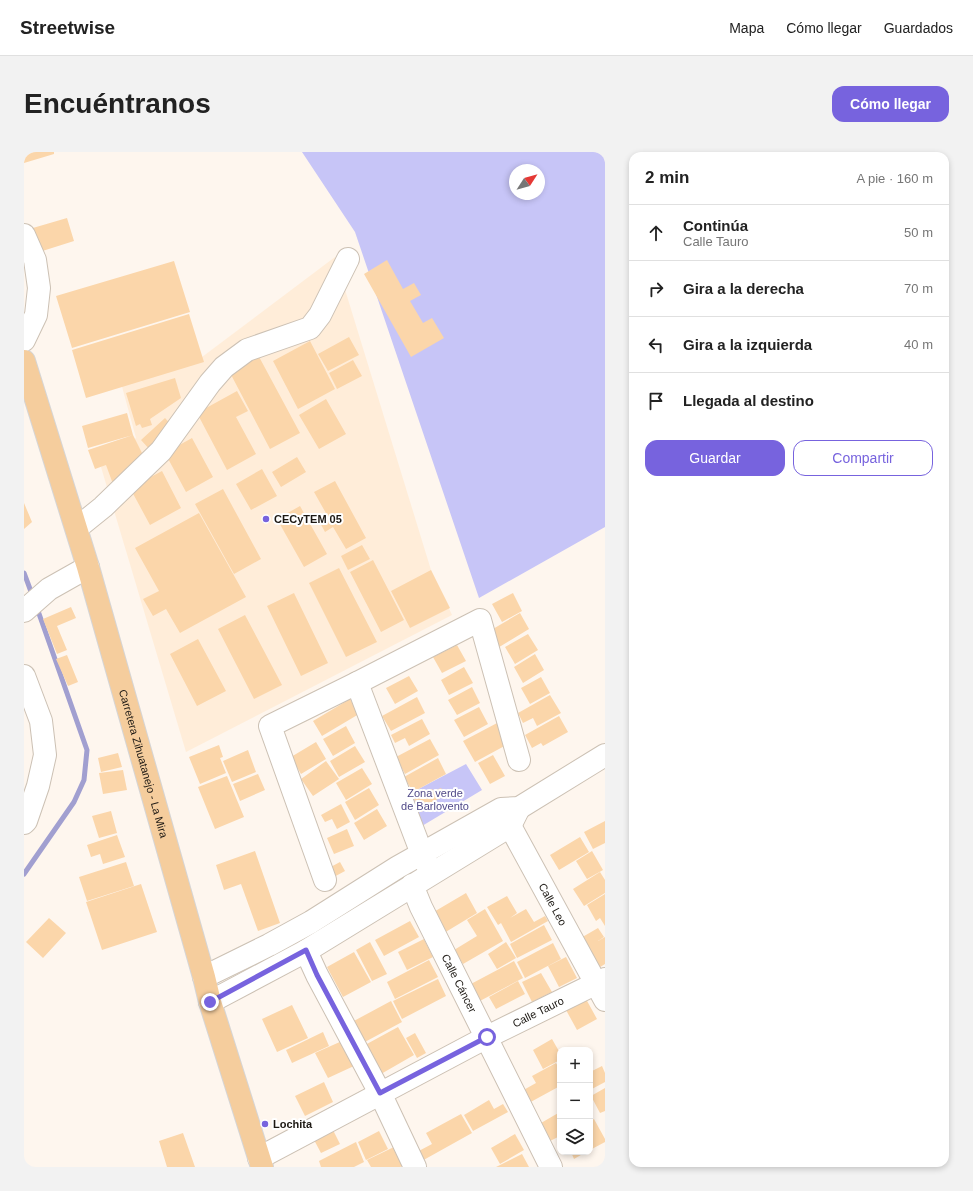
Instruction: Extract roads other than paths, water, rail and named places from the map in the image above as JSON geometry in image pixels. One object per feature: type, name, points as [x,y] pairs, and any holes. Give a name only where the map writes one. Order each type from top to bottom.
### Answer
[{"type":"highway","name":"Carretera Zihuatanejo - La Mira","points":[[24,361],[77,528],[210,1002],[261,1162]]},
{"type":"street","points":[[24,234],[35,260],[40,288],[36,315],[24,340]]},
{"type":"street","points":[[77,528],[103,507],[161,451],[210,383],[224,367],[247,350],[310,328],[320,315],[348,259]]},
{"type":"street","points":[[26,608],[49,589],[88,567]]},
{"type":"street","points":[[325,880],[270,726],[480,620],[519,760]]},
{"type":"street","points":[[24,676],[41,722],[45,755],[38,786],[24,823]]},
{"type":"street","points":[[357,683],[422,854],[432,875]]},
{"type":"street","points":[[210,1002],[306,950],[412,885],[432,875],[510,814],[605,755]]},
{"type":"street","points":[[204,977],[269,945],[311,922],[398,867],[422,854],[510,814]]},
{"type":"street","name":"Calle Leo","points":[[510,814],[602,988]]},
{"type":"street","name":"Calle Cáncer","points":[[412,885],[421,907],[551,1167]]},
{"type":"street","points":[[306,950],[317,975],[380,1093],[415,1167]]},
{"type":"street","name":"Calle Tauro","points":[[261,1162],[380,1093],[487,1037],[602,988]]},
{"type":"waterway","points":[[24,573],[33,597]]},
{"type":"waterway","points":[[24,874],[74,802],[84,780],[87,750],[37,608]]},
{"type":"place","name":"CECyTEM 05","points":[[266,519]]},
{"type":"place","name":"Lochita","points":[[265,1124]]},
{"type":"park label","name":"Zona verde de Barlovento","points":[[435,799]]}]
